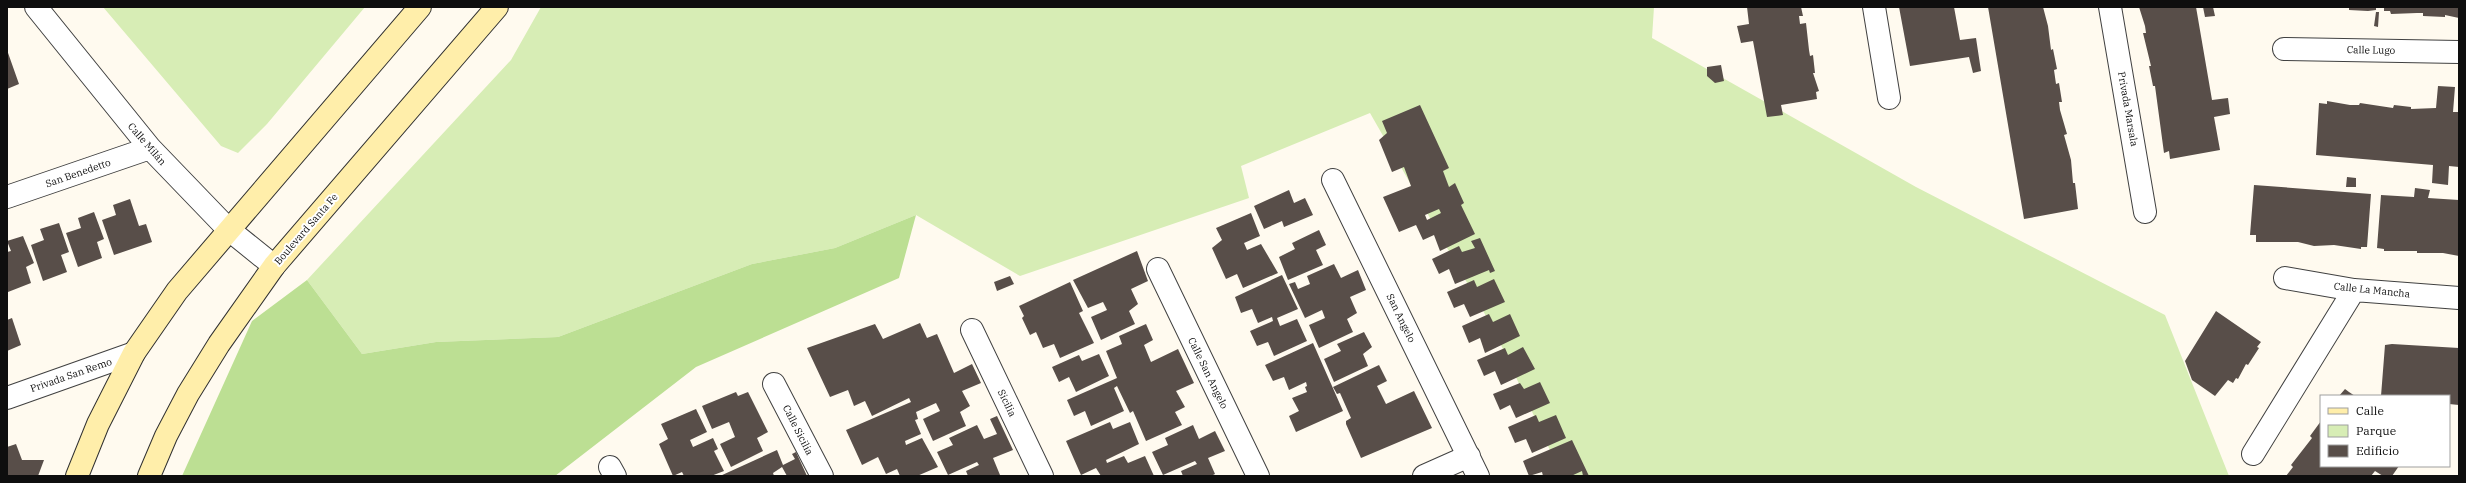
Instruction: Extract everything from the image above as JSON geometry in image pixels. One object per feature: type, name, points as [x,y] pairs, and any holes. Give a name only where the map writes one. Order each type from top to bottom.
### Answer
[{"type":"main road","points":[[77,476],[98,424],[134,353],[177,291],[228,229],[420,7]]},
{"type":"main road","name":"Boulevard Santa Fe","points":[[149,476],[166,436],[188,394],[219,344],[274,266],[497,7]]},
{"type":"street","name":"Calle Milán","points":[[36,7],[150,148],[228,229],[274,266]]},
{"type":"street","points":[[1874,7],[1890,98]]},
{"type":"street","name":"Privada Marsala","points":[[2110,7],[2145,212]]},
{"type":"street","name":"Calle Lugo","points":[[2284,48],[2459,52]]},
{"type":"street","name":"San Benedetto","points":[[7,197],[150,148]]},
{"type":"street","name":"San Angelo","points":[[1333,180],[1478,476]]},
{"type":"street","name":"Calle San Angelo","points":[[1158,269],[1258,476]]},
{"type":"street","name":"Calle La Mancha","points":[[2285,278],[2354,290],[2459,298]]},
{"type":"street","points":[[2253,454],[2354,290]]},
{"type":"street","name":"Sicilia","points":[[972,330],[1042,476]]},
{"type":"street","name":"Privada San Remo","points":[[7,398],[134,353]]},
{"type":"street","name":"Calle Sicilia","points":[[774,384],[822,476]]},
{"type":"street","points":[[1424,476],[1469,456]]},
{"type":"green space","points":[[103,7],[365,7],[267,124],[238,153],[221,146]]},
{"type":"green space","points":[[541,7],[1654,7],[1652,38],[1916,187],[2165,315],[2229,476],[1562,476],[1494,330],[1370,113],[1241,166],[1249,198],[1020,276],[916,215],[835,248],[752,264],[558,337],[436,342],[362,354],[307,280],[511,60]]},
{"type":"green space","points":[[916,215],[899,278],[696,367],[555,476],[182,476],[252,321],[307,280],[362,354],[436,342],[558,337],[752,264],[835,248]]},
{"type":"building","points":[[1747,7],[1801,7],[1803,16],[1799,16],[1800,24],[1806,23],[1810,56],[1813,55],[1815,73],[1813,73],[1819,91],[1816,92],[1817,99],[1781,105],[1783,115],[1767,117],[1753,41],[1741,43],[1737,26],[1749,24]]},
{"type":"building","points":[[1899,7],[1954,7],[1960,40],[1976,38],[1981,71],[1973,73],[1969,57],[1910,66]]},
{"type":"building","points":[[1988,7],[2043,7],[2048,26],[2051,50],[2053,49],[2057,69],[2054,70],[2056,84],[2059,83],[2062,102],[2059,102],[2060,110],[2067,134],[2064,135],[2071,160],[2073,183],[2075,183],[2078,209],[2024,219]]},
{"type":"building","points":[[2139,7],[2196,7],[2212,100],[2228,98],[2230,114],[2214,117],[2220,150],[2170,159],[2169,151],[2164,153],[2155,86],[2153,86],[2149,66],[2151,66],[2143,33],[2146,33],[2145,26]]},
{"type":"building","points":[[2203,7],[2213,7],[2215,16],[2205,17]]},
{"type":"building","points":[[2349,7],[2376,7],[2376,10],[2349,10]]},
{"type":"building","points":[[2384,7],[2459,7],[2459,18],[2445,15],[2445,17],[2423,16],[2423,13],[2391,14],[2390,11],[2384,11]]},
{"type":"building","points":[[2376,12],[2379,12],[2378,27],[2374,26]]},
{"type":"building","points":[[7,50],[19,84],[7,89]]},
{"type":"building","points":[[1721,65],[1724,81],[1715,83],[1707,76],[1707,67]]},
{"type":"building","points":[[2438,86],[2455,87],[2453,112],[2459,112],[2459,167],[2449,166],[2448,185],[2432,183],[2433,165],[2316,155],[2319,103],[2327,104],[2327,101],[2350,105],[2359,105],[2360,103],[2393,108],[2394,105],[2411,107],[2411,109],[2436,108]]},
{"type":"building","points":[[1420,105],[1449,168],[1443,171],[1449,187],[1455,183],[1464,203],[1461,205],[1475,234],[1440,251],[1434,235],[1423,240],[1416,225],[1399,232],[1383,197],[1411,186],[1404,167],[1392,172],[1379,140],[1387,133],[1382,121]],"holes":[[[1439,209],[1441,213],[1427,220],[1425,215]]]},
{"type":"building","points":[[2347,177],[2356,178],[2356,187],[2346,187]]},
{"type":"building","points":[[2254,185],[2371,194],[2367,247],[2361,247],[2361,249],[2334,245],[2314,246],[2298,242],[2256,242],[2256,235],[2250,235]]},
{"type":"building","points":[[2415,188],[2430,190],[2428,198],[2459,200],[2459,256],[2443,253],[2417,253],[2417,251],[2384,251],[2384,249],[2377,248],[2381,195],[2414,197]]},
{"type":"building","points":[[1289,190],[1294,203],[1305,198],[1313,215],[1284,227],[1282,221],[1264,229],[1254,206]]},
{"type":"building","points":[[130,199],[139,226],[146,224],[152,242],[114,255],[102,220],[116,215],[113,205]]},
{"type":"building","points":[[94,212],[104,239],[97,242],[102,258],[78,267],[66,233],[81,228],[78,218]]},
{"type":"building","points":[[1251,213],[1260,236],[1244,243],[1247,250],[1261,244],[1278,273],[1243,288],[1237,274],[1226,279],[1212,248],[1222,240],[1216,228]]},
{"type":"building","points":[[59,223],[69,252],[61,255],[67,272],[43,281],[31,245],[44,240],[40,229]]},
{"type":"building","points":[[1319,230],[1326,245],[1316,250],[1323,265],[1288,280],[1279,257],[1295,249],[1292,243]]},
{"type":"building","points":[[23,236],[34,263],[26,267],[31,283],[8,292],[7,252],[11,251],[7,241]]},
{"type":"building","points":[[1480,238],[1495,271],[1490,273],[1489,270],[1455,284],[1449,269],[1439,274],[1432,259],[1459,246],[1462,252],[1475,248],[1471,241]]},
{"type":"building","points":[[1137,251],[1148,281],[1131,289],[1138,304],[1129,311],[1135,324],[1101,340],[1091,317],[1107,310],[1103,302],[1088,308],[1073,280]]},
{"type":"building","points":[[1334,264],[1341,278],[1358,270],[1366,290],[1350,297],[1357,313],[1347,319],[1353,332],[1319,348],[1309,325],[1325,318],[1322,310],[1305,318],[1289,284],[1295,282],[1298,289],[1310,284],[1307,276]]},
{"type":"building","points":[[1282,275],[1298,309],[1277,318],[1280,326],[1297,319],[1307,341],[1274,356],[1268,342],[1257,346],[1250,331],[1273,321],[1272,317],[1258,323],[1252,309],[1241,313],[1235,297]]},
{"type":"building","points":[[1010,276],[1014,284],[997,291],[994,282]]},
{"type":"building","points":[[1494,279],[1505,302],[1470,317],[1464,304],[1454,308],[1447,292],[1474,280],[1477,287]]},
{"type":"building","points":[[1070,282],[1083,311],[1079,313],[1094,343],[1060,358],[1054,344],[1043,348],[1036,332],[1030,335],[1022,318],[1024,316],[1019,306]]},
{"type":"building","points":[[2216,311],[2261,342],[2257,347],[2259,348],[2248,365],[2246,364],[2238,379],[2236,378],[2233,383],[2228,380],[2215,396],[2192,380],[2185,361]]},
{"type":"building","points":[[1489,314],[1493,322],[1510,314],[1520,336],[1485,353],[1480,338],[1469,343],[1462,326]]},
{"type":"building","points":[[12,318],[21,345],[7,351],[7,320]]},
{"type":"building","points":[[920,323],[927,338],[937,334],[954,373],[972,364],[981,383],[962,391],[970,406],[960,412],[966,426],[933,441],[923,419],[940,411],[936,403],[916,412],[918,419],[915,420],[921,434],[905,441],[906,445],[922,438],[938,467],[917,476],[900,476],[897,469],[886,474],[878,457],[862,465],[846,430],[911,402],[909,398],[872,416],[865,401],[854,406],[848,390],[830,397],[807,348],[875,324],[883,339]]},
{"type":"building","points":[[1146,324],[1153,340],[1144,345],[1151,362],[1178,349],[1194,383],[1176,391],[1185,407],[1175,412],[1182,425],[1146,441],[1133,411],[1130,413],[1117,386],[1114,388],[1124,411],[1091,426],[1085,411],[1074,416],[1067,400],[1117,378],[1106,351],[1122,344],[1119,336]]},
{"type":"building","points":[[1364,332],[1372,347],[1363,354],[1368,366],[1334,382],[1324,359],[1341,351],[1337,344]]},
{"type":"building","points":[[1313,343],[1343,411],[1296,432],[1289,416],[1299,411],[1292,398],[1307,392],[1305,387],[1307,386],[1306,382],[1289,390],[1284,377],[1273,381],[1265,365]]},
{"type":"building","points":[[2392,344],[2459,348],[2459,405],[2450,404],[2450,395],[2381,395],[2385,345]]},
{"type":"building","points":[[1523,347],[1535,369],[1501,385],[1495,371],[1484,376],[1477,360],[1505,348],[1508,355]]},
{"type":"building","points":[[1099,354],[1109,376],[1076,392],[1069,377],[1059,382],[1052,367],[1079,355],[1082,361]]},
{"type":"building","points":[[1379,365],[1387,381],[1377,386],[1386,404],[1414,391],[1432,428],[1361,458],[1346,424],[1346,421],[1351,418],[1340,393],[1337,394],[1333,387]]},
{"type":"building","points":[[1540,382],[1550,403],[1516,418],[1510,405],[1500,410],[1493,394],[1520,383],[1524,389]]},
{"type":"building","points":[[2345,389],[2354,395],[2340,395]]},
{"type":"building","points":[[736,392],[738,396],[748,392],[768,432],[757,438],[763,451],[731,467],[720,444],[735,437],[729,422],[712,429],[702,406]]},
{"type":"building","points":[[696,409],[707,432],[690,440],[693,447],[713,438],[718,449],[714,451],[724,471],[711,476],[684,476],[682,472],[673,476],[659,444],[668,439],[661,424]]},
{"type":"building","points":[[1536,415],[1539,422],[1556,415],[1566,438],[1532,453],[1526,439],[1515,443],[1508,427]]},
{"type":"building","points":[[997,416],[1013,450],[993,458],[1000,475],[968,476],[966,471],[979,465],[977,462],[948,475],[937,452],[953,445],[949,438],[977,425],[984,439],[997,434],[990,419]]},
{"type":"building","points":[[1110,422],[1113,429],[1130,422],[1139,444],[1106,460],[1107,463],[1124,456],[1128,463],[1145,456],[1154,476],[1101,476],[1096,468],[1081,475],[1066,441]]},
{"type":"building","points":[[2320,422],[2320,467],[2398,467],[2392,476],[2383,476],[2375,471],[2371,476],[2286,476],[2293,467],[2291,465],[2312,438],[2310,436]]},
{"type":"building","points":[[1193,425],[1199,439],[1215,431],[1225,451],[1208,458],[1215,474],[1211,476],[1183,476],[1181,471],[1197,464],[1195,461],[1163,475],[1152,452],[1168,445],[1165,438]]},
{"type":"building","points":[[1572,440],[1589,476],[1583,476],[1582,471],[1571,476],[1543,476],[1542,472],[1529,476],[1523,461]]},
{"type":"building","points":[[16,444],[22,460],[44,460],[38,476],[7,476],[7,447]]},
{"type":"building","points":[[777,450],[783,465],[795,459],[792,454],[796,452],[807,476],[787,476],[782,467],[773,473],[774,476],[720,476]]}]
